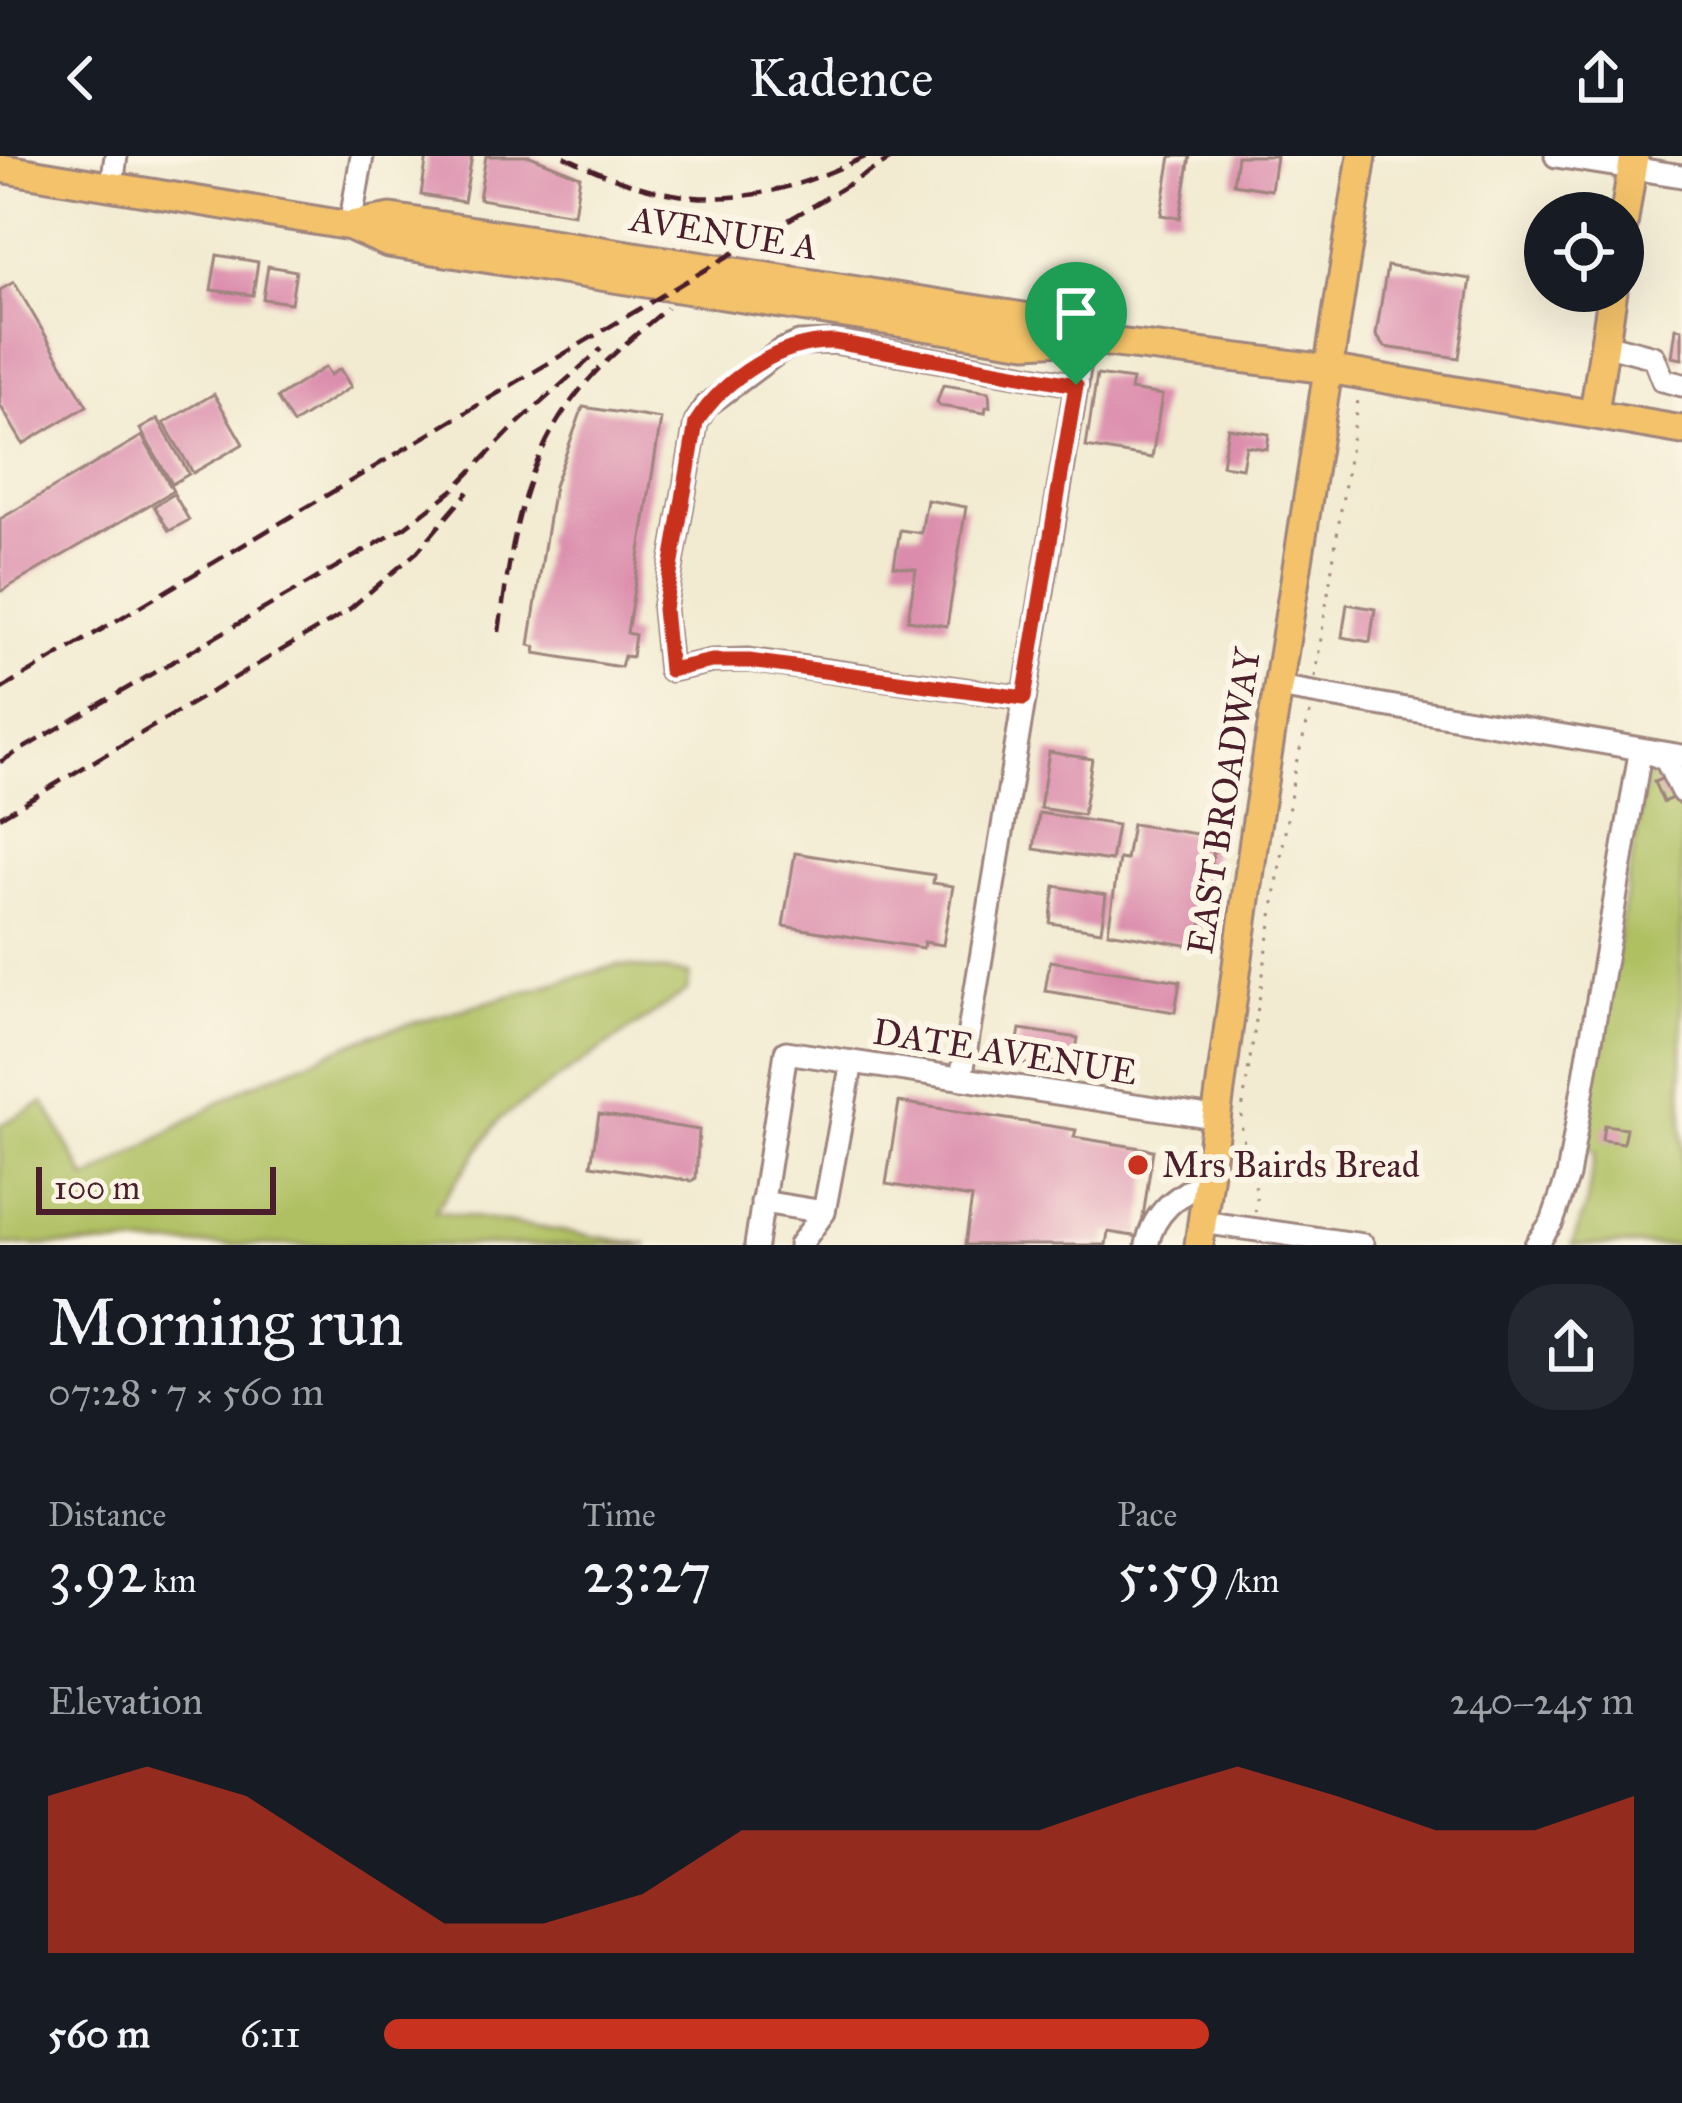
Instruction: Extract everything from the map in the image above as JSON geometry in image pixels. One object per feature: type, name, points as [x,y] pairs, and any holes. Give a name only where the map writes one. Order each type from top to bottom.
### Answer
[{"type":"main road","name":"EAST BROADWAY","points":[[1200,1234],[1278,687],[1362,156]]},
{"type":"main road","points":[[1628,192],[1633,162]]},
{"type":"main road","name":"AVENUE A","points":[[0,169],[350,226],[391,218],[593,249],[1030,318],[1084,339],[1328,369],[1682,430]]},
{"type":"main road","points":[[1594,412],[1610,312]]},
{"type":"street","points":[[112,185],[116,156]]},
{"type":"street","points":[[350,226],[362,156]]},
{"type":"street","points":[[1556,156],[1633,162],[1682,176]]},
{"type":"street","points":[[961,1079],[1084,339]]},
{"type":"street","points":[[1024,698],[749,661],[712,661],[670,670],[664,609],[696,423],[706,406],[750,370],[799,343],[835,342],[1076,385]]},
{"type":"street","points":[[1605,344],[1654,357],[1663,380],[1682,385]]},
{"type":"street","points":[[1278,687],[1682,756]]},
{"type":"street","points":[[1648,752],[1666,760],[1682,792]]},
{"type":"street","points":[[1536,1245],[1552,1222],[1568,1176],[1639,759],[1648,752]]},
{"type":"street","name":"DATE AVENUE","points":[[762,1202],[786,1052],[1214,1117]]},
{"type":"street","points":[[807,1244],[824,1212],[852,1062]]},
{"type":"street","points":[[1147,1245],[1156,1219],[1170,1201],[1206,1180]]},
{"type":"street","points":[[756,1245],[762,1202],[824,1212]]},
{"type":"street","points":[[1200,1234],[1248,1229],[1363,1245]]},
{"type":"path","points":[[1248,1229],[1258,1198],[1243,1151],[1242,1112],[1358,400]]},
{"type":"green space","points":[[1682,762],[1682,1245],[1572,1245],[1587,1202],[1595,1152],[1581,1148],[1646,778]]},
{"type":"green space","points":[[618,965],[690,974],[687,991],[501,1118],[435,1211],[648,1245],[0,1245],[0,1125],[44,1102],[87,1180],[246,1087],[374,1034]]},
{"type":"building","points":[[427,156],[472,156],[464,202],[421,195]]},
{"type":"building","points":[[486,156],[530,156],[580,176],[574,214],[479,199]]},
{"type":"building","points":[[1171,156],[1190,156],[1180,218],[1161,215]]},
{"type":"building","points":[[1237,156],[1276,156],[1271,190],[1233,184]]},
{"type":"building","points":[[217,255],[258,262],[253,295],[211,290]]},
{"type":"building","points":[[268,266],[296,271],[291,303],[263,299]]},
{"type":"building","points":[[1387,266],[1471,279],[1459,358],[1385,347],[1376,335]]},
{"type":"building","points":[[14,282],[87,406],[23,444],[0,405],[0,290]]},
{"type":"building","points":[[1676,328],[1682,329],[1682,359],[1672,357]]},
{"type":"building","points":[[325,367],[330,375],[340,369],[351,387],[293,424],[277,398]]},
{"type":"building","points":[[1097,375],[1132,380],[1130,390],[1162,395],[1152,458],[1086,447]]},
{"type":"building","points":[[943,385],[989,392],[990,407],[985,413],[940,406]]},
{"type":"building","points":[[214,394],[243,444],[193,473],[164,423]]},
{"type":"building","points":[[583,407],[661,419],[627,633],[635,635],[632,657],[624,656],[621,667],[535,653],[536,647],[529,645],[554,486]]},
{"type":"building","points":[[158,419],[189,474],[172,484],[140,429]]},
{"type":"building","points":[[1228,428],[1269,434],[1267,449],[1246,446],[1242,468],[1222,465]]},
{"type":"building","points":[[142,436],[173,491],[0,592],[0,519]]},
{"type":"building","points":[[174,494],[189,520],[169,531],[154,506]]},
{"type":"building","points":[[927,500],[966,507],[947,626],[908,620],[916,569],[894,566],[900,530],[921,533]]},
{"type":"building","points":[[1347,604],[1375,609],[1370,642],[1342,637]]},
{"type":"building","points":[[1049,752],[1092,759],[1083,815],[1040,808]]},
{"type":"building","points":[[1668,776],[1677,796],[1663,802],[1654,782]]},
{"type":"building","points":[[1039,813],[1117,825],[1111,861],[1034,849]]},
{"type":"building","points":[[1132,824],[1216,837],[1198,947],[1108,932],[1119,859],[1126,860]]},
{"type":"building","points":[[795,853],[934,875],[933,883],[953,886],[943,945],[924,942],[923,948],[783,926]]},
{"type":"building","points":[[1055,886],[1106,895],[1101,931],[1050,923]]},
{"type":"building","points":[[1050,961],[1180,981],[1175,1012],[1045,991]]},
{"type":"building","points":[[1020,1029],[1078,1038],[1072,1072],[1014,1062]]},
{"type":"building","points":[[899,1102],[1076,1130],[1074,1137],[1153,1150],[1140,1237],[1108,1232],[1106,1245],[965,1245],[972,1198],[886,1184]]},
{"type":"building","points":[[599,1114],[699,1130],[696,1178],[591,1165]]},
{"type":"building","points":[[1604,1125],[1626,1128],[1623,1143],[1602,1140]]},
{"type":"railway","points":[[564,156],[643,188],[716,198],[788,187],[867,156]]},
{"type":"railway","points":[[0,690],[896,156]]},
{"type":"railway","points":[[499,632],[522,505],[545,445],[590,379],[667,308]]},
{"type":"railway","points":[[0,762],[405,527],[453,490],[517,424],[601,349]]},
{"type":"railway","points":[[0,817],[346,612],[417,552],[468,492]]},
{"type":"place","name":"Mrs Bairds Bread","points":[[1138,1165]]},
{"type":"route","points":[[814,341],[1076,385],[1024,698],[749,661],[712,661],[670,670],[664,609],[696,423],[706,406],[750,370],[780,351],[814,341]]}]
